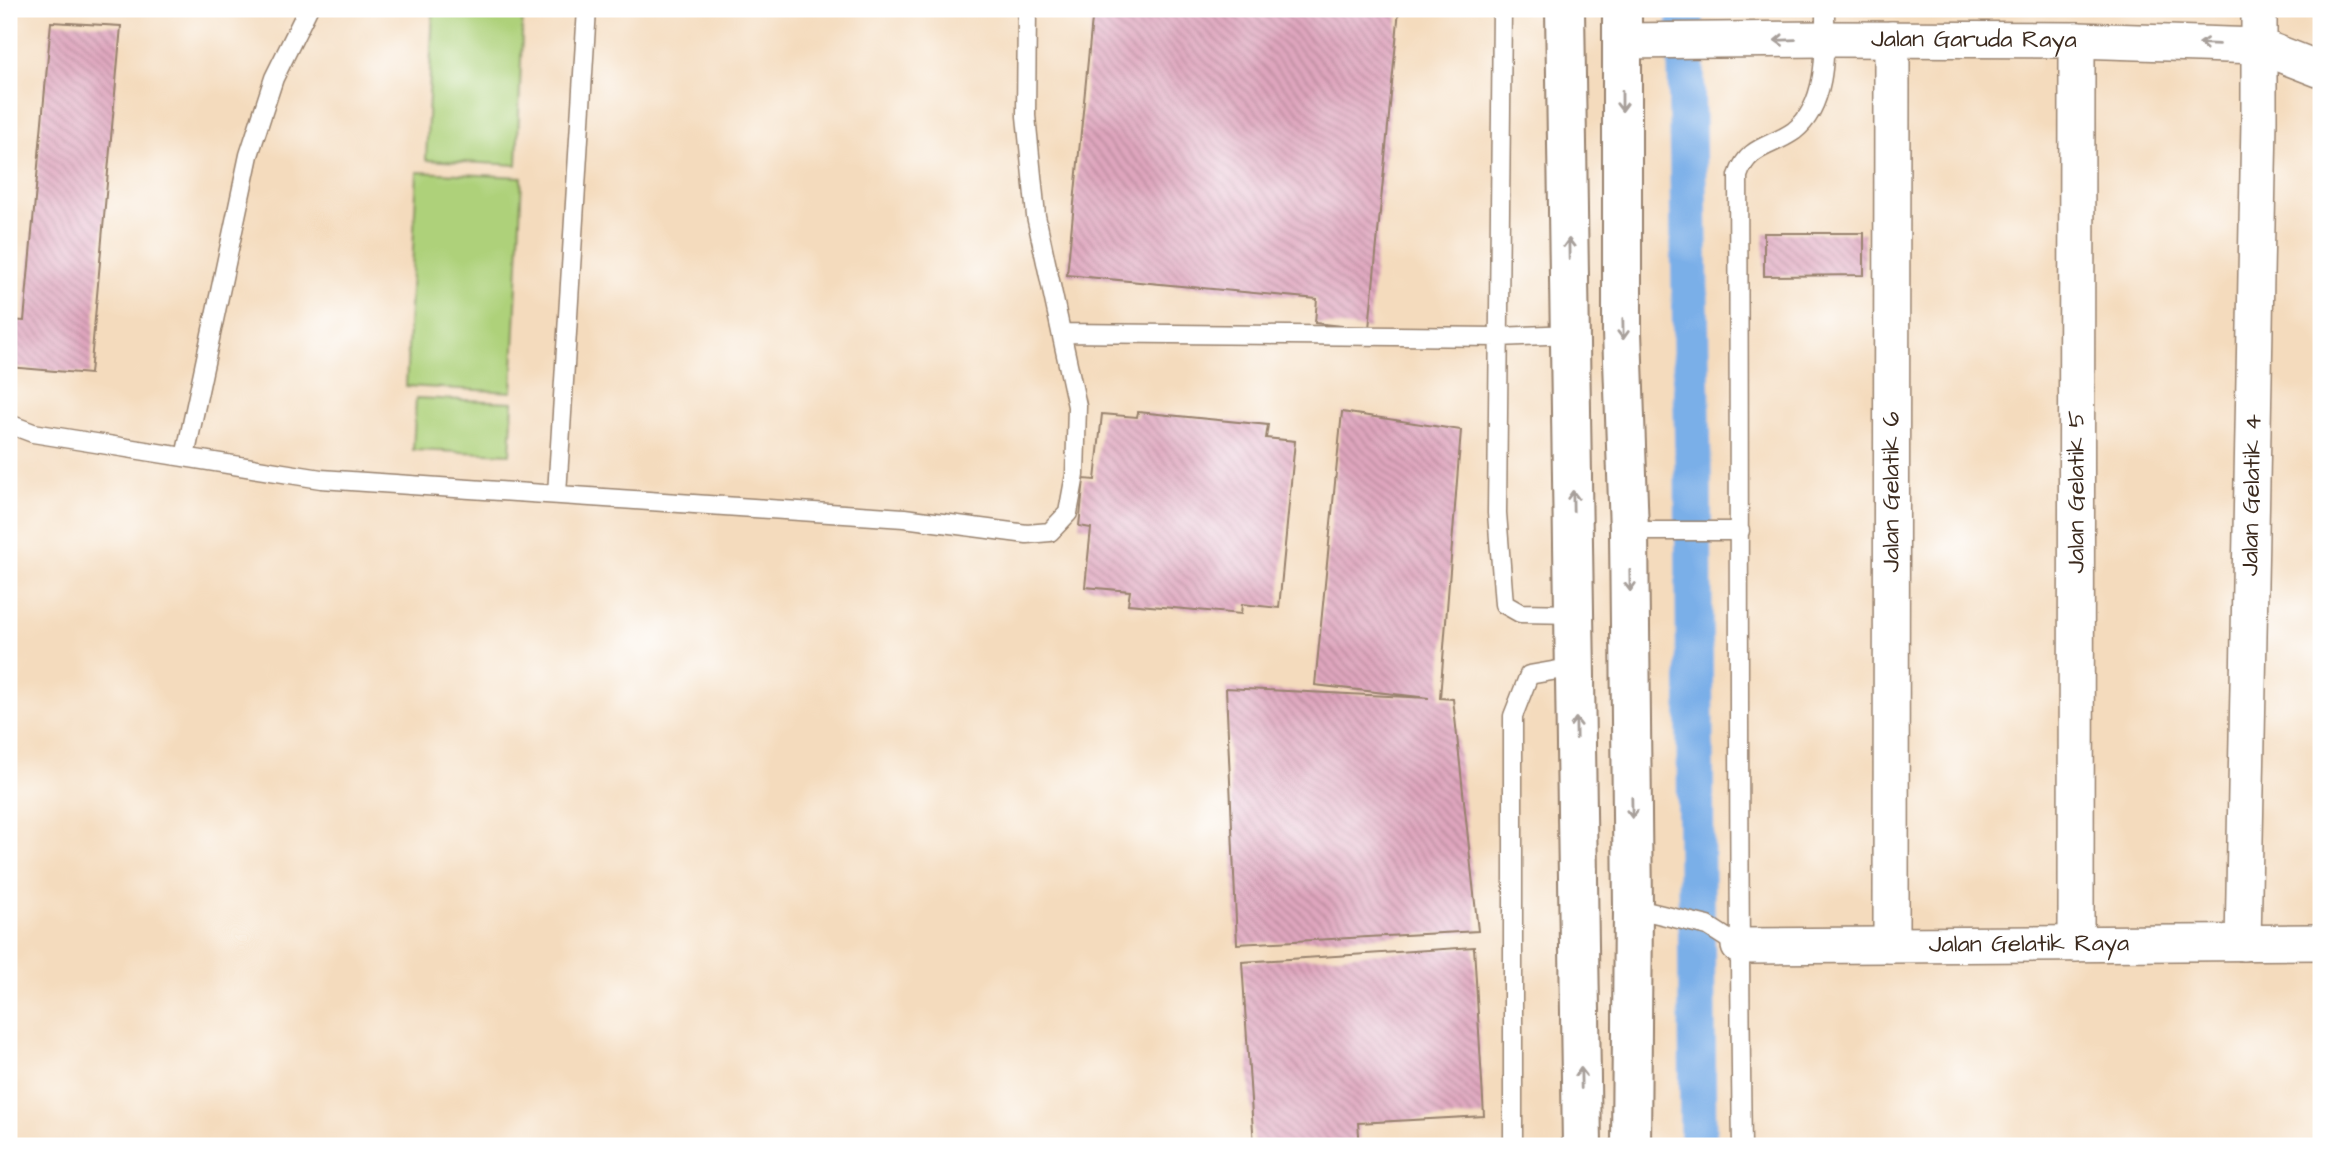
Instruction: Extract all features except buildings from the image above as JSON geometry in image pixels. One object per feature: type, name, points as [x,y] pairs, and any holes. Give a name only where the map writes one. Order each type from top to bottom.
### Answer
[{"type":"main road","points":[[1565,9],[1582,1146]]},
{"type":"main road","points":[[1622,25],[1622,332],[1629,531],[1651,912],[1631,1146]]},
{"type":"street","name":"Jalan Gelatik 4","points":[[2243,943],[2259,9]]},
{"type":"street","name":"Jalan Garuda Raya","points":[[1622,25],[1671,41],[1706,42],[1825,24],[1892,39],[2077,40],[2259,46],[2321,70]]},
{"type":"street","name":"Jalan Gelatik 6","points":[[1891,945],[1892,39]]},
{"type":"street","name":"Jalan Gelatik 5","points":[[2076,944],[2077,40]]},
{"type":"street","name":"Jalan Gelatik Raya","points":[[1739,946],[2321,942]]},
{"type":"lane","points":[[186,457],[249,155],[274,78],[308,9]]},
{"type":"lane","points":[[557,494],[587,9]]},
{"type":"lane","points":[[9,424],[33,433],[321,480],[904,518],[1027,534],[1050,532],[1068,513],[1075,475],[1077,406],[1035,204],[1026,116],[1027,9]]},
{"type":"lane","points":[[1502,9],[1497,513],[1504,604],[1520,613],[1574,614]]},
{"type":"lane","points":[[1742,1146],[1739,946],[1738,176],[1742,162],[1753,152],[1797,129],[1811,112],[1822,87],[1825,24]]},
{"type":"lane","points":[[1061,333],[1499,337],[1571,334]]},
{"type":"lane","points":[[1629,531],[1740,531]]},
{"type":"lane","points":[[1513,1146],[1513,716],[1529,675],[1576,667]]},
{"type":"lane","points":[[1651,912],[1708,926],[1739,946]]},
{"type":"green space","points":[[433,9],[523,9],[517,165],[426,160]]},
{"type":"green space","points":[[417,172],[522,177],[512,392],[406,386]]},
{"type":"green space","points":[[416,398],[513,402],[510,454],[413,450]]},
{"type":"waterway","points":[[1685,9],[1693,467],[1698,1146]]}]
